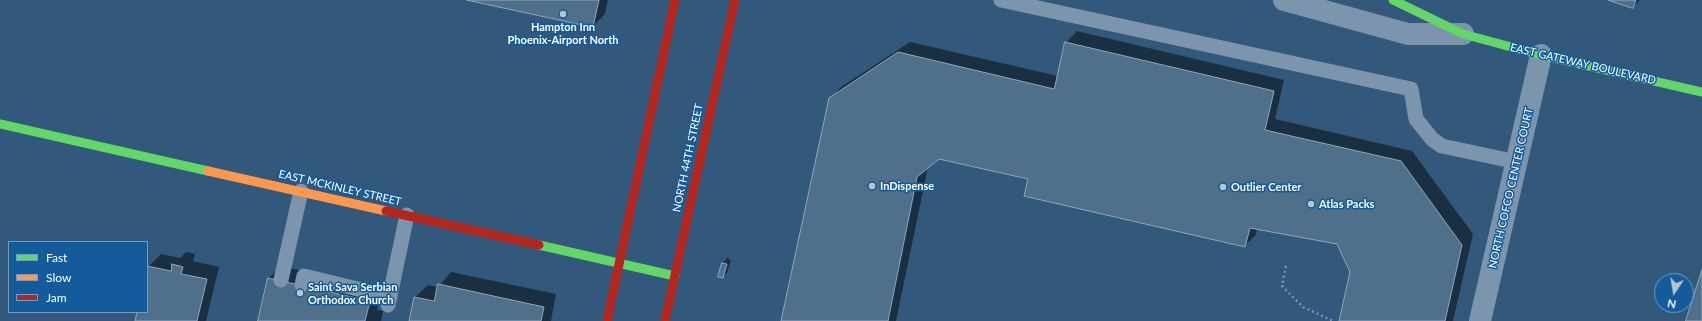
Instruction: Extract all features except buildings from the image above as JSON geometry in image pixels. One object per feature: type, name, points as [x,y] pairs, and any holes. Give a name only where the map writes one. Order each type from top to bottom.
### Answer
[{"type":"street","points":[[607,321],[675,0]]},
{"type":"street","name":"NORTH 44TH STREET","points":[[665,321],[735,0]]},
{"type":"street","name":"EAST GATEWAY BOULEVARD","points":[[1284,0],[1408,34],[1464,34]]},
{"type":"street","name":"EAST GATEWAY BOULEVARD","points":[[1394,0],[1403,2],[1464,34],[1541,55],[1702,92]]},
{"type":"street","name":"NORTH COFCO CENTER COURT","points":[[1480,321],[1541,55]]},
{"type":"street","name":"EAST MCKINLEY STREET","points":[[0,124],[675,276]]},
{"type":"lane","points":[[1002,0],[1411,89],[1416,119],[1432,140],[1442,146],[1517,162]]},
{"type":"lane","points":[[281,280],[300,192]]},
{"type":"lane","points":[[302,285],[304,276],[389,301],[407,216]]},
{"type":"path","points":[[1286,266],[1282,286],[1303,307],[1333,321]]},
{"type":"traffic: fast","points":[[1393,0],[1463,34],[1541,55],[1702,92]]},
{"type":"traffic: fast","points":[[0,124],[208,171]]},
{"type":"traffic: fast","points":[[539,245],[675,276]]},
{"type":"traffic: slow","points":[[208,171],[386,211]]},
{"type":"traffic: jam","points":[[607,321],[675,0]]},
{"type":"traffic: jam","points":[[665,321],[735,0]]},
{"type":"traffic: jam","points":[[386,211],[539,245]]},
{"type":"place","name":"Hampton Inn Phoenix-Airport North","points":[[563,14]]},
{"type":"place","name":"InDispense","points":[[872,186]]},
{"type":"place","name":"Outlier Center","points":[[1223,187]]},
{"type":"place","name":"Atlas Packs","points":[[1311,204]]},
{"type":"place","name":"Saint Sava Serbian Orthodox Church","points":[[300,293]]}]
